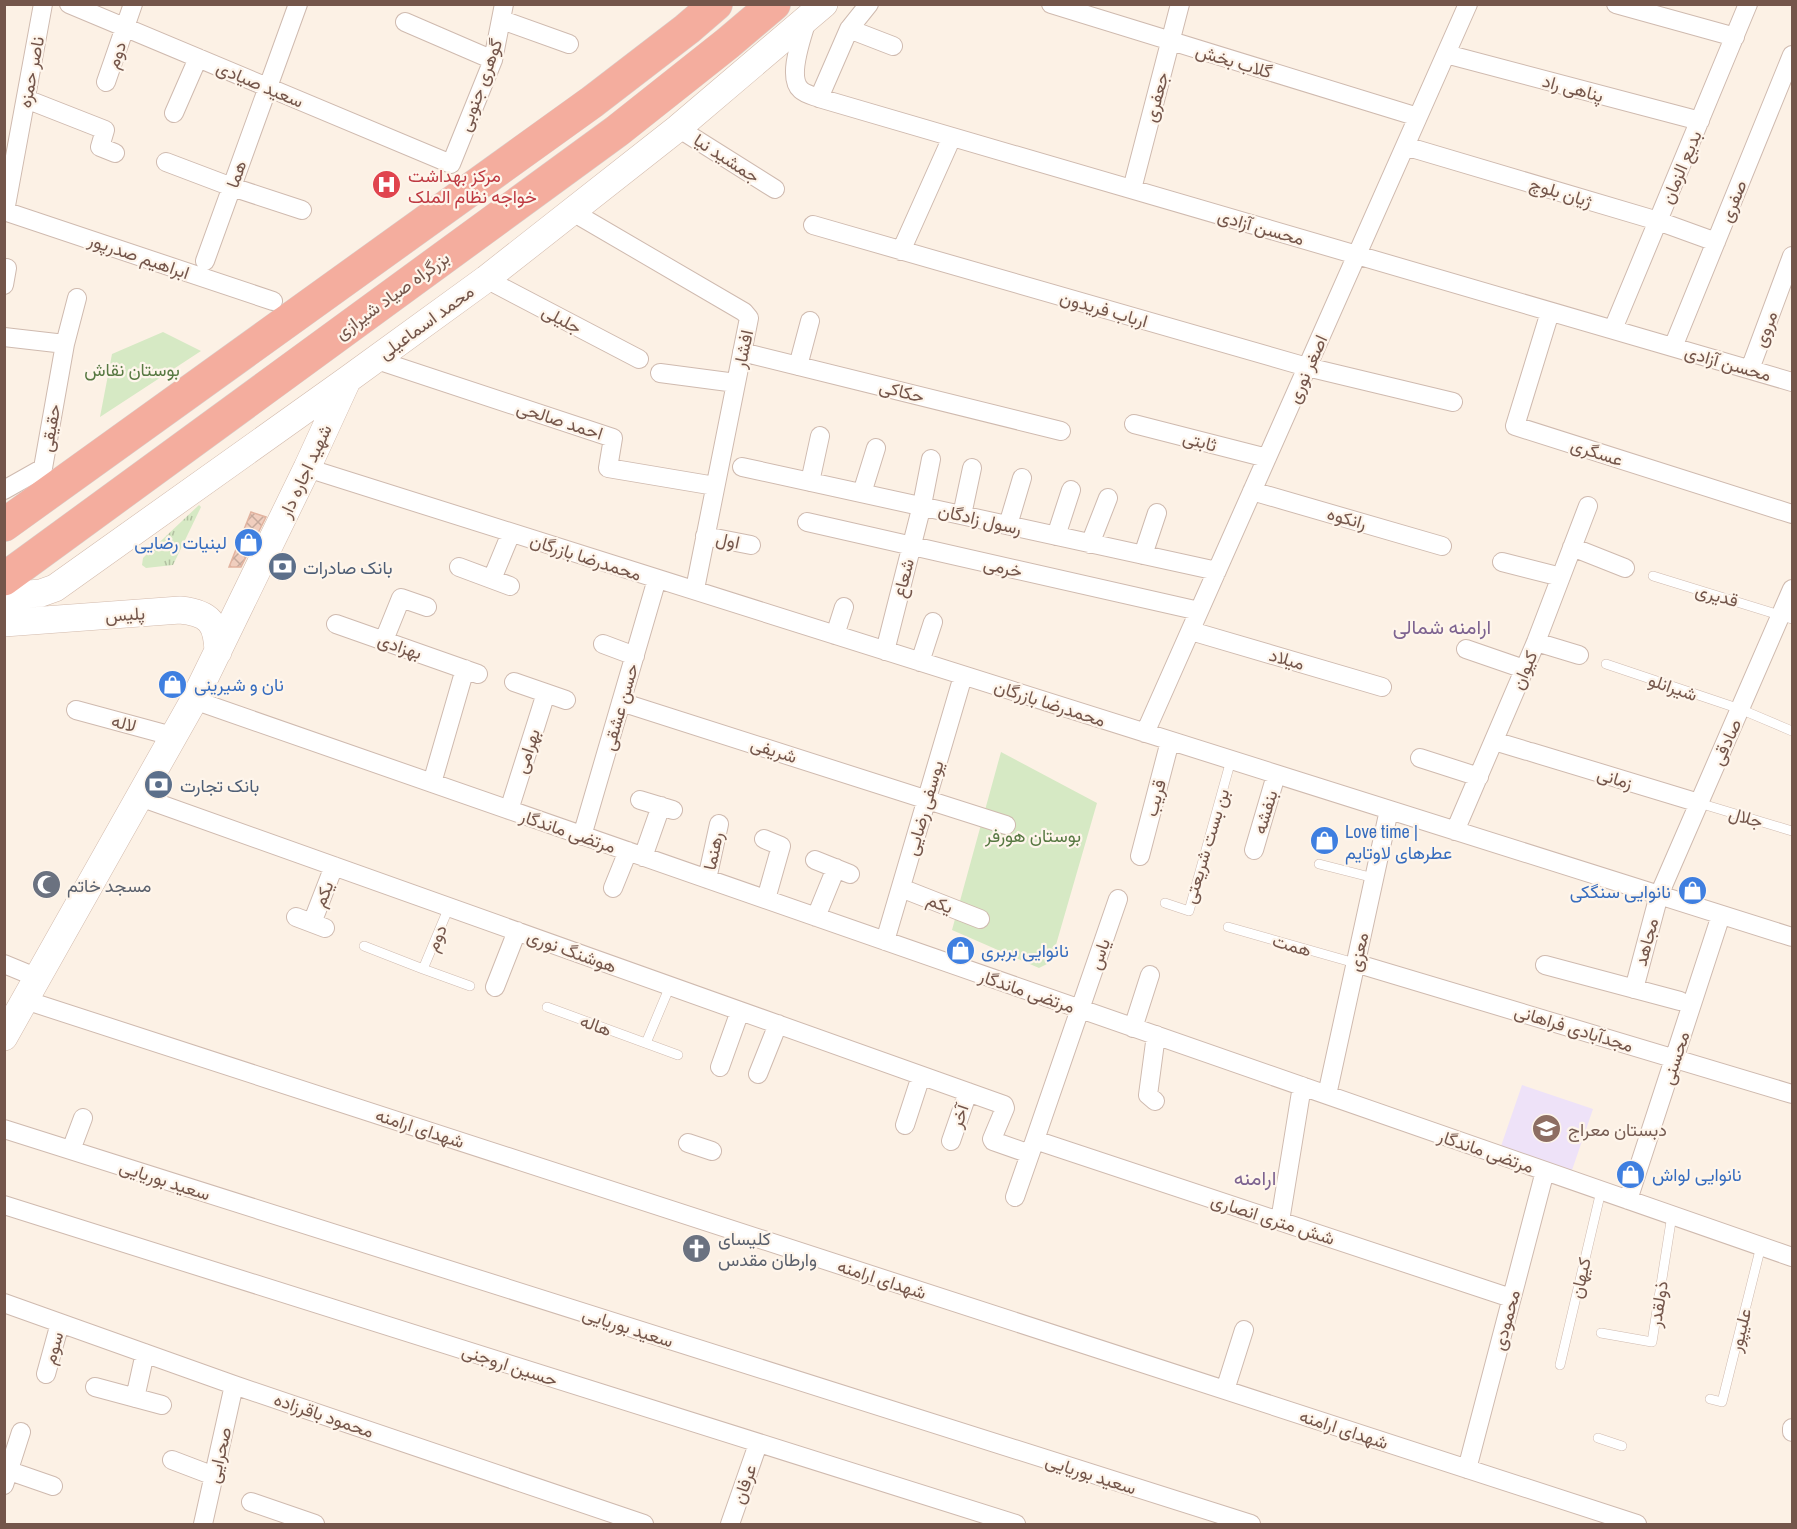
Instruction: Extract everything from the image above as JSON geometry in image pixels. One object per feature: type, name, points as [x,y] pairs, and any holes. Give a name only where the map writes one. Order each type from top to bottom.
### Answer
[{"type":"highway","points":[[4,525],[592,102],[716,4]]},
{"type":"highway","name":"بزرگراه صیاد شیرازی","points":[[4,579],[616,131],[774,4]]},
{"type":"main road","name":"محمد اسماعیلی","points":[[4,596],[49,591],[62,583],[347,380],[486,279],[678,128],[816,12]]},
{"type":"main road","name":"شهید اجاره دار","points":[[4,1037],[194,700],[307,468],[347,380]]},
{"type":"main road","name":"پلیس","points":[[6,623],[190,611],[198,613],[214,626],[218,638],[218,652]]},
{"type":"street","name":"ناصر حمزه","points":[[5,211],[44,4]]},
{"type":"street","name":"سعید صیادی","points":[[69,4],[451,164]]},
{"type":"street","name":"دوم","points":[[106,82],[133,4]]},
{"type":"street","name":"هما","points":[[205,261],[298,4]]},
{"type":"street","points":[[819,98],[849,29],[869,4]]},
{"type":"street","name":"گلاب بخش","points":[[1051,4],[1418,117]]},
{"type":"street","name":"جعفری","points":[[1132,189],[1180,4]]},
{"type":"street","name":"اصغر نوری","points":[[1145,733],[1468,4]]},
{"type":"street","points":[[1616,4],[1735,37]]},
{"type":"street","name":"بدیع الزمان","points":[[1613,329],[1748,4]]},
{"type":"street","points":[[503,12],[569,44]]},
{"type":"street","name":"گوهری جنوبی","points":[[451,164],[493,60],[503,12]]},
{"type":"street","name":"محسن آزادی","points":[[816,12],[795,63],[795,71],[801,90],[819,98],[1792,382]]},
{"type":"street","points":[[405,22],[493,60]]},
{"type":"street","points":[[849,29],[893,46]]},
{"type":"street","name":"پناهی راد","points":[[1446,54],[1700,121]]},
{"type":"street","name":"صفری","points":[[1673,347],[1792,55]]},
{"type":"street","points":[[174,113],[198,58]]},
{"type":"street","points":[[26,99],[105,130],[100,147],[115,153]]},
{"type":"street","name":"جمشید نیا","points":[[678,128],[775,189]]},
{"type":"street","points":[[901,251],[952,137]]},
{"type":"street","name":"ژیان بلوچ","points":[[1405,146],[1658,221],[1716,242]]},
{"type":"street","points":[[166,162],[302,210]]},
{"type":"street","name":"ابراهیم صدرپور","points":[[5,211],[273,301]]},
{"type":"street","name":"افشار","points":[[572,211],[744,312],[749,318],[696,584]]},
{"type":"street","name":"ارباب فریدون","points":[[813,225],[1307,367],[1453,402]]},
{"type":"street","name":"مروی","points":[[1750,369],[1785,301],[1792,256]]},
{"type":"street","name":"جلیلی","points":[[486,279],[639,359]]},
{"type":"street","name":"حقیقی","points":[[4,490],[43,468],[65,344],[77,298]]},
{"type":"street","name":"عسگری","points":[[1550,312],[1515,426],[1792,514]]},
{"type":"street","points":[[798,366],[810,321]]},
{"type":"street","points":[[4,337],[65,344]]},
{"type":"street","name":"حکاکی","points":[[742,352],[1061,431]]},
{"type":"street","name":"احمد صالحی","points":[[374,359],[613,438],[608,468],[715,486]]},
{"type":"street","points":[[660,373],[736,383]]},
{"type":"street","name":"ثابتی","points":[[1134,424],[1267,458]]},
{"type":"street","points":[[810,482],[820,436]]},
{"type":"street","points":[[862,493],[876,448]]},
{"type":"street","name":"شعاع","points":[[885,651],[922,505],[931,459]]},
{"type":"street","name":"رسول زادگان","points":[[742,467],[1217,571]]},
{"type":"street","name":"محمدرضا بازرگان","points":[[307,468],[1792,937]]},
{"type":"street","points":[[962,515],[972,468]]},
{"type":"street","points":[[1008,525],[1022,478]]},
{"type":"street","points":[[1056,536],[1071,490]]},
{"type":"street","name":"رانکوه","points":[[1252,491],[1442,546]]},
{"type":"street","points":[[1090,543],[1108,498]]},
{"type":"street","name":"کیوان","points":[[1455,831],[1536,642],[1588,506]]},
{"type":"street","points":[[1143,555],[1157,513]]},
{"type":"street","name":"خرمی","points":[[807,522],[1199,611]]},
{"type":"street","points":[[492,579],[511,533]]},
{"type":"street","name":"اول","points":[[705,536],[751,545]]},
{"type":"street","points":[[1572,547],[1625,568]]},
{"type":"street","points":[[1502,561],[1561,577]]},
{"type":"street","points":[[459,567],[510,586]]},
{"type":"street","name":"حسن عشقی","points":[[582,836],[657,579]]},
{"type":"street","name":"صادقی","points":[[1659,895],[1740,710],[1787,616],[1792,589]]},
{"type":"street","points":[[384,640],[401,598],[427,607]]},
{"type":"street","points":[[835,635],[844,607]]},
{"type":"street","points":[[920,662],[933,622]]},
{"type":"street","name":"بهزادی","points":[[336,624],[472,672],[432,783]]},
{"type":"street","name":"میلاد","points":[[1191,631],[1382,687]]},
{"type":"street","points":[[1536,642],[1579,656]]},
{"type":"street","points":[[603,644],[635,656]]},
{"type":"street","points":[[1466,649],[1524,669]]},
{"type":"street","name":"یوسفی رضایی","points":[[885,941],[963,676]]},
{"type":"street","points":[[514,682],[566,700]]},
{"type":"street","name":"بهرامی","points":[[509,810],[546,693]]},
{"type":"street","name":"مرتضی ماندگار","points":[[194,700],[1792,1257]]},
{"type":"street","name":"شریفی","points":[[621,702],[927,800]]},
{"type":"street","name":"لاله","points":[[76,710],[172,736]]},
{"type":"street","name":"قریب","points":[[1140,856],[1170,741]]},
{"type":"street","name":"زمانی","points":[[1494,741],[1699,803]]},
{"type":"street","points":[[1420,758],[1479,777]]},
{"type":"street","name":"بنفشه","points":[[1254,850],[1276,775]]},
{"type":"street","name":"هوشنگ نوری","points":[[140,796],[1004,1105]]},
{"type":"street","points":[[613,888],[667,808],[640,800]]},
{"type":"street","points":[[927,800],[1006,825]]},
{"type":"street","name":"معزی","points":[[1326,1095],[1389,810]]},
{"type":"street","name":"رهنما","points":[[707,879],[719,824]]},
{"type":"street","points":[[764,838],[781,846],[766,899]]},
{"type":"street","points":[[815,860],[843,871],[816,917]]},
{"type":"street","name":"یکم","points":[[311,922],[334,866]]},
{"type":"street","name":"یکم","points":[[901,888],[980,919]]},
{"type":"street","name":"مجاهد","points":[[1634,989],[1659,895]]},
{"type":"street","name":"یاس","points":[[1016,1197],[1118,898]]},
{"type":"street","name":"محسنی","points":[[1628,1200],[1721,915]]},
{"type":"street","points":[[495,987],[517,931]]},
{"type":"street","name":"مجدآبادی فراهانی","points":[[1355,963],[1792,1094]]},
{"type":"street","name":"شهدای ارامنه","points":[[4,964],[32,989],[1225,1390],[1636,1524]]},
{"type":"street","name":"مجاهد","points":[[1545,965],[1680,1001]]},
{"type":"street","points":[[1133,1028],[1152,976]]},
{"type":"street","points":[[720,1067],[740,1011]]},
{"type":"street","points":[[758,1074],[778,1024]]},
{"type":"street","points":[[1155,1101],[1148,1095],[1156,1035]]},
{"type":"street","points":[[905,1125],[921,1076]]},
{"type":"street","points":[[1280,1221],[1302,1086]]},
{"type":"street","name":"آخر","points":[[951,1141],[968,1092]]},
{"type":"street","name":"شش متری انصاری","points":[[1004,1105],[1005,1108],[993,1141],[1033,1147],[1280,1221],[1511,1298]]},
{"type":"street","points":[[72,1150],[83,1118]]},
{"type":"street","name":"سعید بوریایی","points":[[4,1129],[1251,1524]]},
{"type":"street","points":[[688,1143],[712,1151]]},
{"type":"street","name":"محمودی","points":[[1467,1469],[1545,1171]]},
{"type":"street","name":"حسین اروجنی","points":[[4,1205],[1016,1524]]},
{"type":"street","name":"محمود باقرزاده","points":[[5,1306],[644,1524]]},
{"type":"street","name":"سوم","points":[[46,1374],[60,1323]]},
{"type":"street","points":[[1225,1390],[1244,1330]]},
{"type":"street","points":[[135,1398],[145,1353]]},
{"type":"street","name":"صحرایی","points":[[203,1524],[234,1385]]},
{"type":"street","points":[[95,1387],[162,1405]]},
{"type":"street","points":[[21,1432],[6,1475],[53,1486]]},
{"type":"street","name":"عرفان","points":[[730,1524],[758,1444]]},
{"type":"street","points":[[172,1460],[214,1476]]},
{"type":"street","points":[[251,1502],[315,1524]]},
{"type":"lane","name":"قدیری","points":[[1653,576],[1787,616]]},
{"type":"lane","name":"شیرانلو","points":[[1606,664],[1740,710],[1792,731]]},
{"type":"lane","name":"بن بست شریعتی","points":[[1166,903],[1189,911],[1231,760]]},
{"type":"lane","name":"جلال","points":[[1699,803],[1792,831]]},
{"type":"lane","points":[[1319,864],[1374,878]]},
{"type":"lane","name":"دوم","points":[[423,969],[449,907]]},
{"type":"lane","name":"همت","points":[[1228,927],[1355,963]]},
{"type":"lane","name":"دوم","points":[[364,946],[470,987]]},
{"type":"lane","points":[[646,1043],[670,986]]},
{"type":"lane","name":"هاله","points":[[547,1007],[678,1055]]},
{"type":"lane","name":"کیهان","points":[[1560,1365],[1601,1191]]},
{"type":"lane","name":"ذولقدر","points":[[1601,1333],[1652,1342],[1672,1215]]},
{"type":"lane","name":"علیپور","points":[[1710,1400],[1722,1402],[1761,1246]]},
{"type":"lane","points":[[1598,1438],[1622,1446]]},
{"type":"shaded area","name":"دبستان معراج","points":[[1522,1085],[1593,1109],[1571,1173],[1500,1149]]},
{"type":"green space","name":"بوستان نقاش","points":[[163,332],[201,351],[100,417],[112,354]]},
{"type":"green space","points":[[199,505],[201,507],[173,565],[146,568],[142,565],[143,558]]},
{"type":"green space","name":"بوستان هورفر","points":[[1001,752],[1097,803],[1051,962],[1039,968],[952,930]]},
{"type":"building","name":"لبنیات رضایی","points":[[251,512],[266,517],[241,567],[229,567]]},
{"type":"place","name":"مرکز بهداشت خواجه نظام الملک","points":[[387,185]]},
{"type":"place","name":"لبنیات رضایی","points":[[248,542]]},
{"type":"place","name":"بانک صادرات","points":[[282,567]]},
{"type":"place","name":"نان و شیرینی","points":[[173,684]]},
{"type":"place","name":"بانک تجارت","points":[[159,785]]},
{"type":"place","name":"Love time | عطرهای لاوتایم","points":[[1324,841]]},
{"type":"place","name":"مسجد خاتم","points":[[46,885]]},
{"type":"place","name":"نانوایی سنگکی","points":[[1692,891]]},
{"type":"place","name":"نانوایی بربری","points":[[960,950]]},
{"type":"place","name":"دبستان معراج","points":[[1547,1129]]},
{"type":"place","name":"نانوایی لواش","points":[[1631,1174]]},
{"type":"place","name":"کلیسای وارطان مقدس","points":[[697,1248]]},
{"type":"district","name":"ارامنه شمالی","points":[[1442,626]]},
{"type":"district","name":"ارامنه","points":[[1255,1177]]}]
